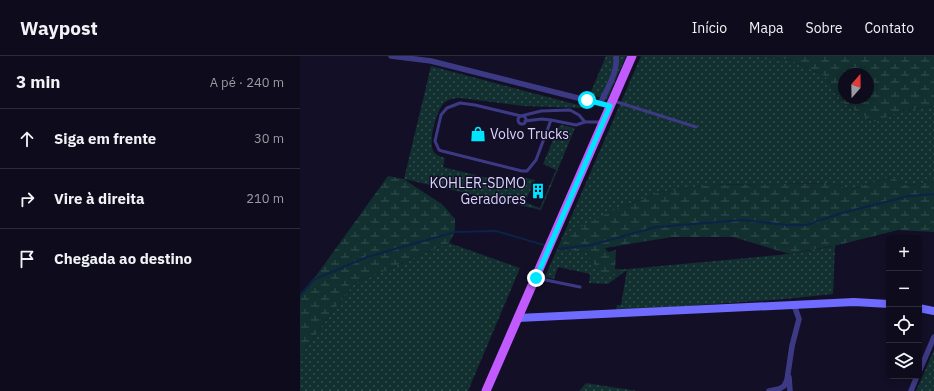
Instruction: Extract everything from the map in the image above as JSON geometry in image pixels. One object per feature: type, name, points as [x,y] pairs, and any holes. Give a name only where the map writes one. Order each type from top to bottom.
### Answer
[{"type":"main road","points":[[486,391],[632,56]]},
{"type":"street","points":[[391,56],[431,61],[600,104],[611,103]]},
{"type":"street","points":[[615,72],[617,63],[616,56]]},
{"type":"street","points":[[600,104],[621,56]]},
{"type":"street","points":[[518,318],[854,302],[886,304]]},
{"type":"street","points":[[769,391],[779,389],[784,386],[787,380],[792,346],[799,319],[794,305]]},
{"type":"street","points":[[922,309],[934,311]]},
{"type":"street","points":[[922,365],[934,337]]},
{"type":"street","points":[[789,371],[790,391]]},
{"type":"street","points":[[910,391],[916,379]]},
{"type":"lane","points":[[552,120],[536,160],[527,171],[522,172],[442,152],[436,146],[435,141],[442,115],[447,108],[460,103],[521,116],[541,111],[570,110],[579,115],[585,122]]},
{"type":"lane","points":[[611,103],[696,127]]},
{"type":"lane","points":[[521,116],[518,118],[518,122],[522,124],[525,121],[542,119],[576,125],[585,122],[603,122]]},
{"type":"lane","points":[[521,116],[524,117],[525,121]]},
{"type":"lane","points":[[536,278],[580,287]]},
{"type":"green space","points":[[606,56],[626,56],[607,100],[590,94]]},
{"type":"green space","points":[[641,56],[756,56],[790,60],[825,76],[838,96],[838,104],[845,104],[874,122],[901,111],[934,106],[933,181],[907,186],[891,177],[849,190],[833,183],[710,185],[660,192],[616,209],[558,249],[586,252],[594,264],[615,274],[628,269],[790,254],[835,246],[833,294],[785,299],[616,311],[617,305],[621,305],[627,270],[608,284],[589,283],[590,274],[558,267],[554,279],[545,277]]},
{"type":"green space","points":[[756,56],[934,56],[934,106],[901,111],[874,122],[845,104],[874,104],[874,68],[838,68],[838,96],[825,76],[790,60]]},
{"type":"green space","points":[[431,66],[582,106],[582,108],[524,106],[456,98],[445,102],[436,118],[432,134],[432,148],[436,154],[445,158],[443,167],[524,187],[526,178],[535,180],[525,202],[540,208],[556,170],[543,164],[558,128],[561,125],[575,128],[541,210],[404,179]]},
{"type":"green space","points":[[388,176],[404,179],[442,204],[455,219],[455,232],[449,243],[354,284],[300,357],[300,294],[313,280]]},
{"type":"green space","points":[[891,177],[907,186],[933,181],[934,179],[934,232],[898,230],[838,245],[790,254],[733,237],[672,237],[605,248],[608,252],[616,250],[615,269],[628,269],[615,274],[601,275],[586,252],[557,249],[580,227],[616,209],[660,192],[710,185],[833,183],[849,190]]},
{"type":"green space","points":[[449,243],[520,268],[468,391],[300,391],[300,357],[354,284]]},
{"type":"green space","points":[[934,350],[934,391],[916,391]]},
{"type":"green space","points":[[586,383],[637,391],[579,391]]},
{"type":"waterway","points":[[557,249],[592,245],[656,227],[743,220],[787,225],[806,225],[842,213],[909,196],[934,194]]},
{"type":"waterway","points":[[300,296],[313,280],[367,257],[455,232],[496,231],[544,245]]},
{"type":"place","name":"Volvo Trucks","points":[[478,134]]},
{"type":"place","name":"KOHLER-SDMO Geradores","points":[[538,191]]},
{"type":"route","points":[[536,278],[610,106],[587,100]]}]
